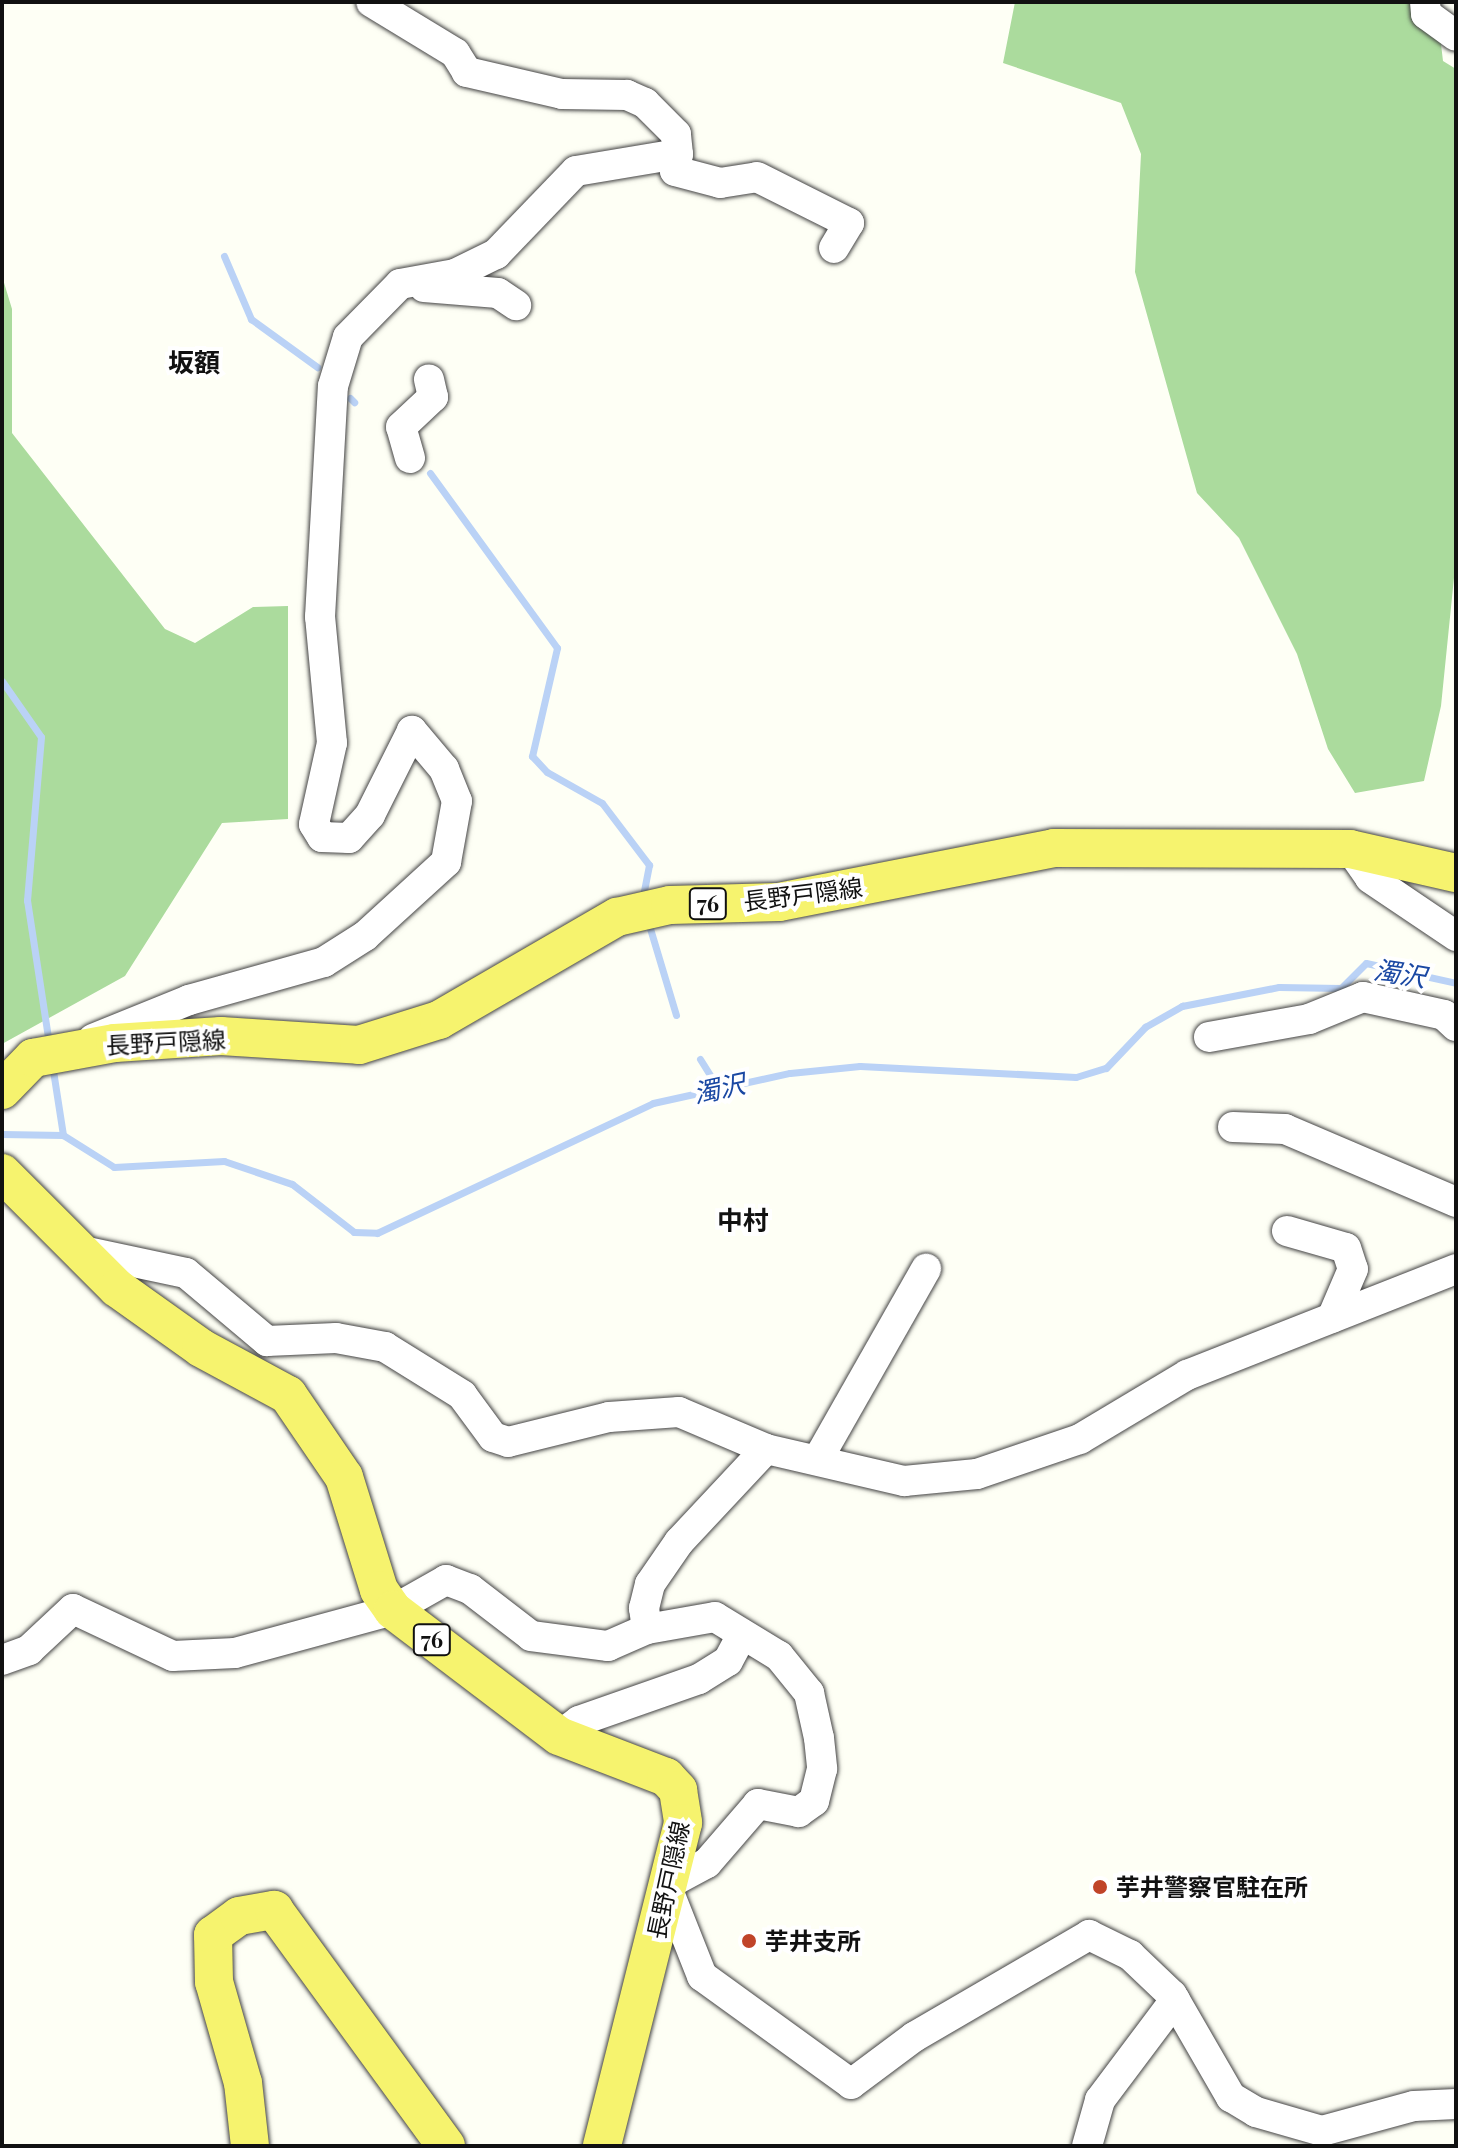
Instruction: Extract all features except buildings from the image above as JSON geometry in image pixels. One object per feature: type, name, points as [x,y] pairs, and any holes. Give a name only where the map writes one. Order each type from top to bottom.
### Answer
[{"type":"main road","name":"長野戸隠線","points":[[2,1090],[33,1058],[72,1049],[176,1036],[359,1045],[439,1020],[617,917],[670,905],[793,900],[1054,848],[1350,849],[1456,873]]},
{"type":"main road","name":"長野戸隠線","points":[[2,1173],[140,1305],[288,1395],[315,1427],[344,1477],[379,1590],[393,1610],[559,1736],[666,1777],[678,1790],[683,1823],[602,2146]]},
{"type":"main road","points":[[250,2146],[243,2083],[214,1982],[213,1935],[239,1916],[274,1910],[446,2146]]},
{"type":"street","points":[[371,2],[455,53],[467,72],[562,94],[627,95],[662,112],[678,154],[675,171],[720,183],[757,177],[849,223],[834,248]]},
{"type":"street","points":[[1425,2],[1426,14],[1456,36]]},
{"type":"street","points":[[72,1049],[189,1000],[244,991],[324,962],[365,936],[446,862],[457,801],[444,769],[412,731],[370,815],[349,838],[322,837],[314,824],[332,743],[320,617],[333,386],[348,337],[411,282],[455,274],[496,254],[576,171],[678,154]]},
{"type":"street","points":[[411,282],[440,292],[498,293],[516,305]]},
{"type":"street","points":[[410,458],[401,427],[433,397],[429,379]]},
{"type":"street","points":[[1350,849],[1370,878],[1456,936]]},
{"type":"street","points":[[1209,1037],[1309,1019],[1363,997],[1444,1015],[1456,1026]]},
{"type":"street","points":[[1233,1127],[1285,1129],[1456,1202]]},
{"type":"street","points":[[1287,1231],[1346,1248],[1353,1269],[1332,1318]]},
{"type":"street","points":[[87,1252],[186,1273],[267,1341],[336,1338],[385,1347],[462,1395],[493,1437],[508,1442],[609,1417],[679,1412],[766,1449],[904,1481],[977,1474],[1080,1439],[1187,1375],[1456,1269]]},
{"type":"street","points":[[818,1459],[926,1269]]},
{"type":"street","points":[[647,1629],[650,1584],[723,1490],[766,1449]]},
{"type":"street","points":[[2,1660],[29,1650],[73,1609],[173,1656],[235,1653],[393,1610],[446,1580],[531,1636],[608,1646],[647,1629],[715,1617],[740,1638],[779,1656],[809,1693],[822,1769],[814,1801],[799,1812],[758,1804],[707,1863],[666,1885],[702,1976],[851,2084],[938,2021],[1089,1935],[1130,1955],[1175,2000],[1231,2097],[1290,2126],[1322,2131],[1414,2106],[1456,2104]]},
{"type":"street","points":[[559,1736],[579,1721],[699,1679],[728,1661],[740,1638]]},
{"type":"street","points":[[1087,2146],[1100,2100],[1175,2000]]},
{"type":"green space","points":[[1015,2],[1436,2],[1443,61],[1456,69],[1456,558],[1441,706],[1424,781],[1355,793],[1328,749],[1297,654],[1239,538],[1197,493],[1135,272],[1141,154],[1121,103],[1003,63]]},
{"type":"green space","points":[[2,276],[12,309],[12,433],[165,629],[195,643],[253,607],[288,606],[288,819],[222,823],[125,976],[2,1044]]},
{"type":"waterway","points":[[224,256],[251,319],[317,367]]},
{"type":"waterway","points":[[350,398],[354,402]]},
{"type":"waterway","points":[[430,473],[557,648],[532,756],[547,772],[602,803],[649,865],[643,897]]},
{"type":"waterway","points":[[2,681],[41,737],[27,900],[49,1044]]},
{"type":"waterway","points":[[649,925],[676,1015]]},
{"type":"waterway","name":"濁沢","points":[[2,1134],[63,1135],[114,1167],[224,1161],[292,1184],[354,1232],[377,1233],[653,1103],[790,1073],[860,1066],[1076,1077],[1106,1068],[1145,1027],[1182,1006],[1279,987],[1341,988],[1366,963],[1456,983]]},
{"type":"waterway","points":[[700,1059],[718,1088]]},
{"type":"waterway","points":[[52,1064],[63,1135]]},
{"type":"place","name":"芋井警察官駐在所","points":[[1100,1887]]},
{"type":"place","name":"芋井支所","points":[[749,1941]]},
{"type":"district","name":"坂額","points":[[194,362]]},
{"type":"district","name":"中村","points":[[743,1220]]}]
